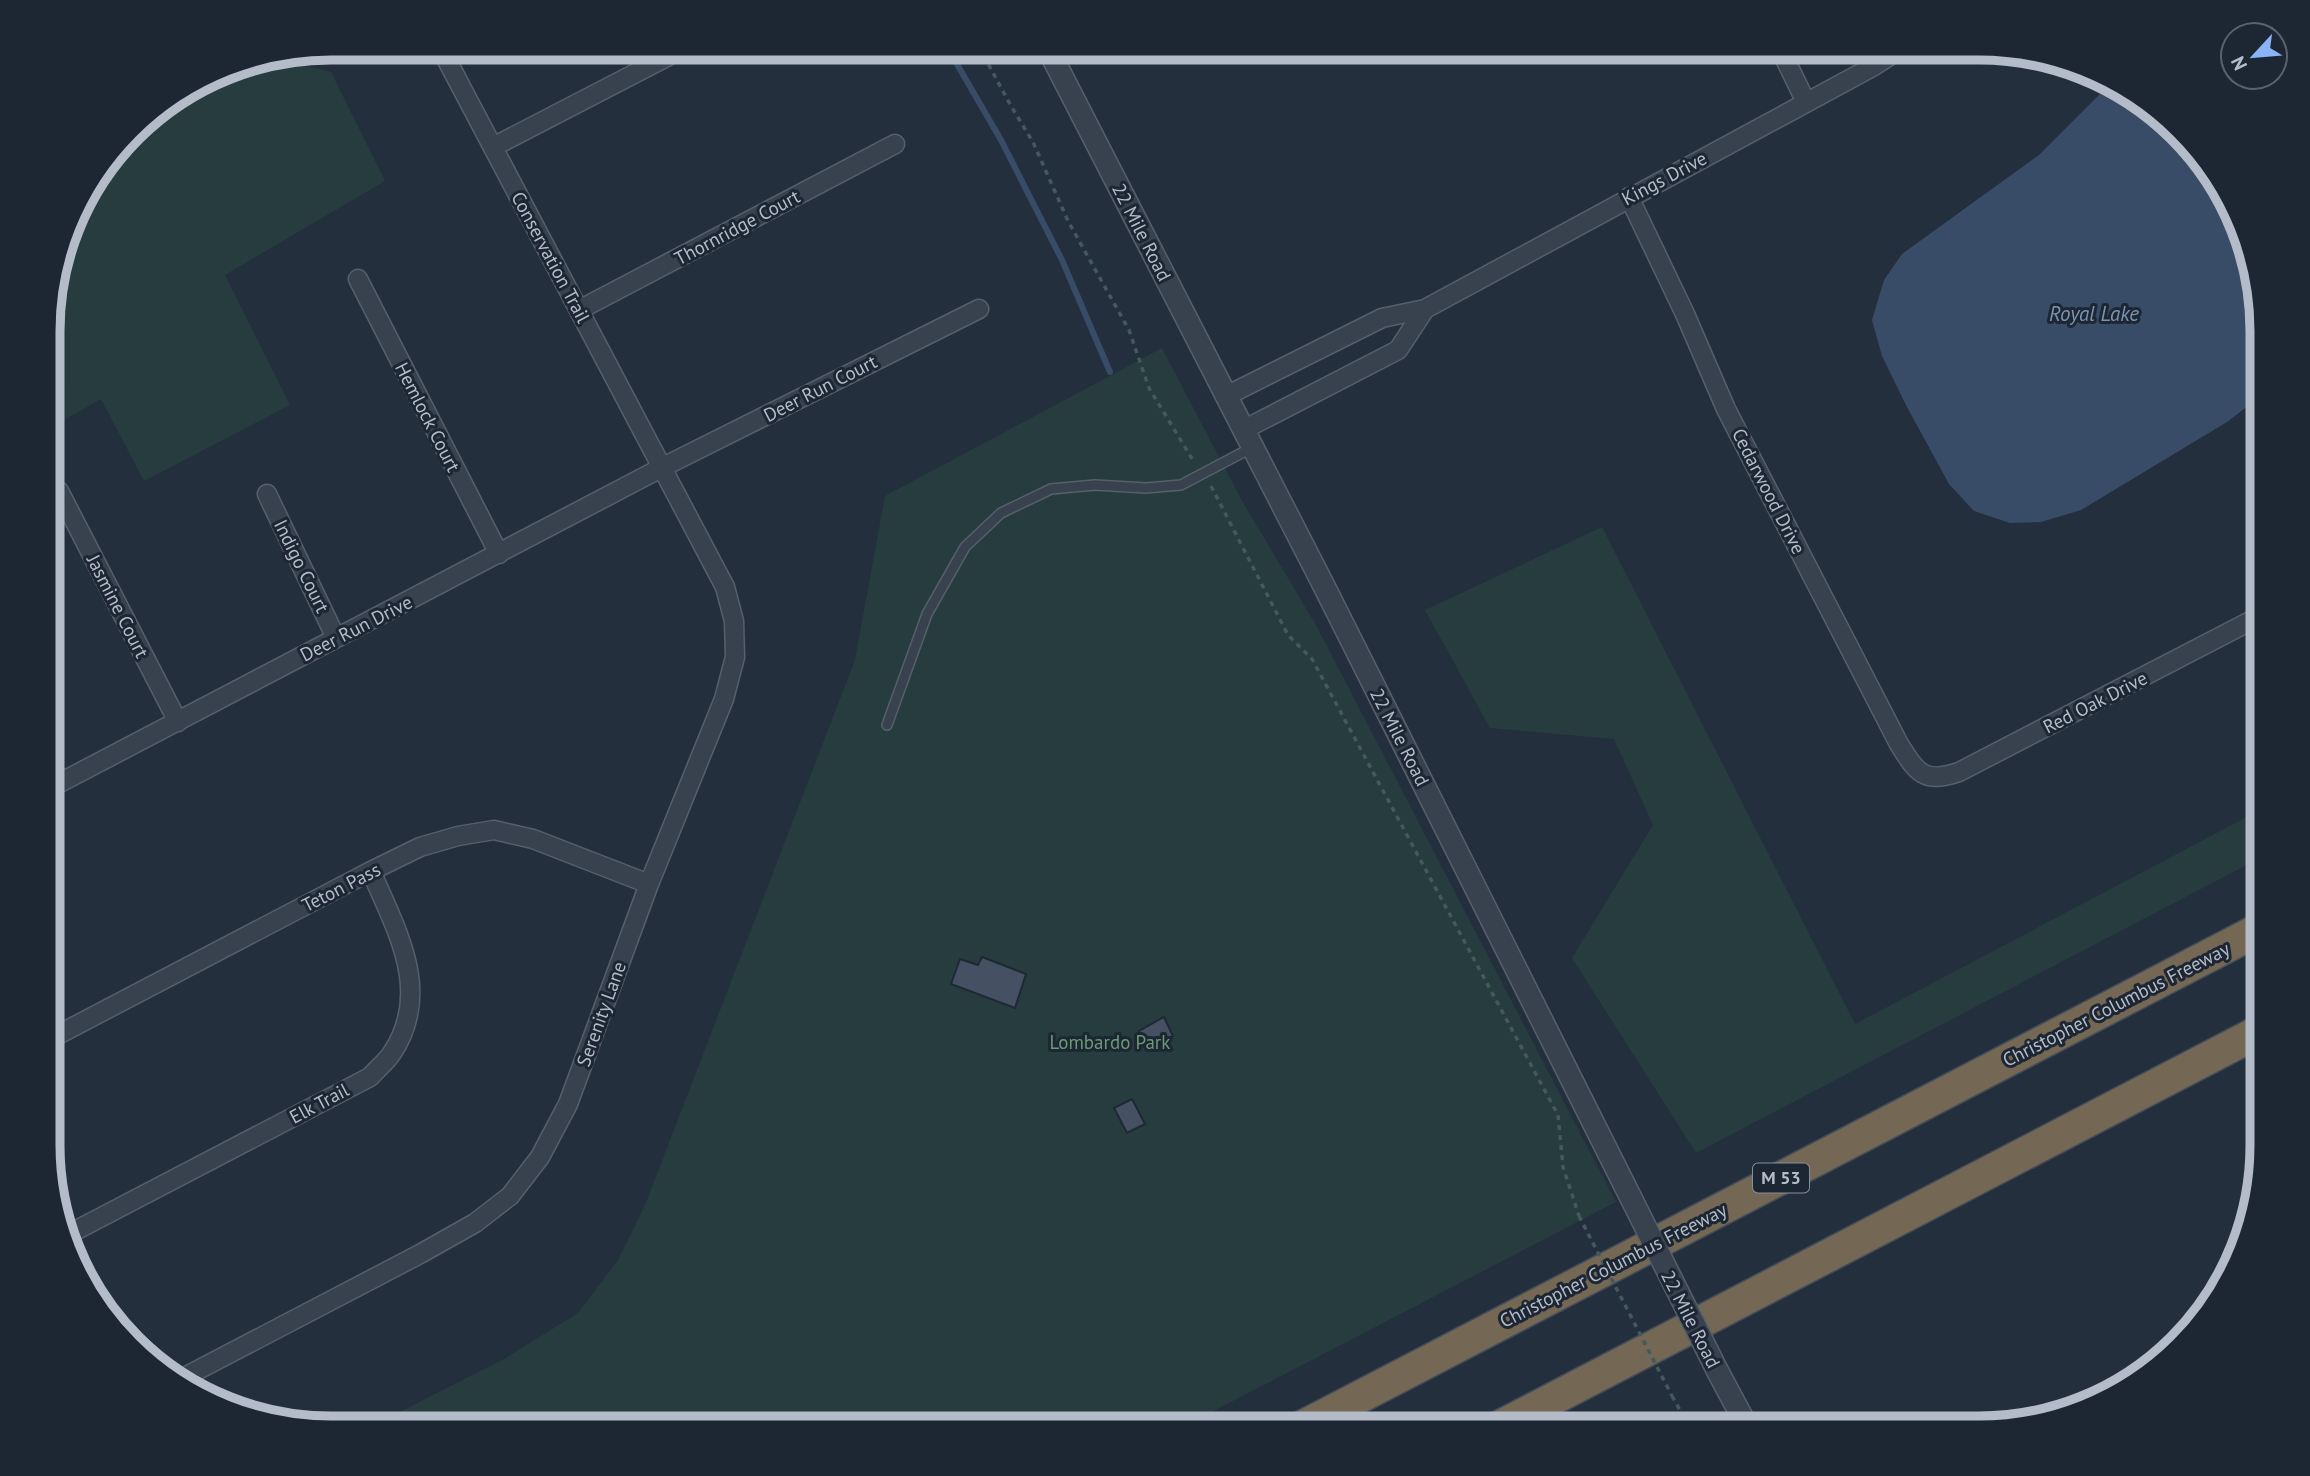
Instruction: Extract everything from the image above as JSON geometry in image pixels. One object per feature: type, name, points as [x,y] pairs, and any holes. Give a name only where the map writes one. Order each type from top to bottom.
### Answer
[{"type":"highway","name":"Christopher Columbus Freeway","points":[[1323,1416],[2250,934]]},
{"type":"highway","points":[[1520,1416],[2250,1036]]},
{"type":"street","name":"Conservation Trail","points":[[447,60],[663,467]]},
{"type":"street","points":[[493,147],[661,60]]},
{"type":"street","name":"22 Mile Road","points":[[1054,60],[1742,1416]]},
{"type":"street","points":[[1785,60],[1806,102]]},
{"type":"street","name":"Kings Drive","points":[[1226,396],[1382,318],[1425,309],[1883,60]]},
{"type":"street","name":"Thornridge Court","points":[[579,310],[895,144]]},
{"type":"street","name":"Cedarwood Drive","points":[[1629,197],[1685,314],[1726,409],[1899,744],[1911,764],[1925,776]]},
{"type":"street","name":"Hemlock Court","points":[[358,279],[499,554]]},
{"type":"street","name":"Deer Run Court","points":[[663,467],[978,309]]},
{"type":"street","name":"Kings Drive","points":[[1248,439],[1398,350],[1425,309]]},
{"type":"street","name":"Deer Run Drive","points":[[60,783],[663,467]]},
{"type":"street","name":"Serenity Lane","points":[[187,1375],[475,1223],[510,1195],[540,1157],[568,1104],[649,884],[724,699],[735,657],[734,621],[725,587],[663,467]]},
{"type":"street","name":"Jasmine Court","points":[[60,493],[178,722]]},
{"type":"street","name":"Indigo Court","points":[[267,494],[336,638]]},
{"type":"street","name":"Red Oak Drive","points":[[1925,776],[1945,777],[1959,772],[2250,621]]},
{"type":"street","name":"Teton Pass","points":[[60,1034],[371,871],[420,847],[458,836],[494,831],[533,839],[649,884]]},
{"type":"street","name":"Elk Trail","points":[[74,1231],[370,1077],[392,1053],[405,1025],[412,990],[405,950],[371,871]]},
{"type":"lane","points":[[887,725],[927,614],[965,547],[1001,513],[1051,489],[1096,485],[1146,488],[1181,485],[1202,474],[1248,439]]},
{"type":"path","points":[[986,60],[1034,142],[1068,221],[1129,330],[1149,388],[1212,488],[1288,635],[1312,659],[1558,1115],[1563,1167],[1579,1216],[1683,1416]]},
{"type":"green space","points":[[293,62],[331,72],[385,181],[225,275],[290,405],[144,481],[101,399],[60,422],[60,313],[65,278],[80,227],[105,180],[127,152],[152,127],[180,105],[211,87],[244,74]]},
{"type":"green space","name":"Lombardo Park","points":[[1162,348],[1241,499],[1316,625],[1616,1202],[1204,1416],[392,1416],[504,1359],[578,1313],[618,1260],[645,1205],[855,660],[885,496]]},
{"type":"green space","points":[[1602,527],[1855,1024],[2250,815],[2250,863],[1696,1153],[1572,958],[1653,825],[1614,739],[1490,728],[1425,610]]},
{"type":"water","name":"Royal Lake","points":[[2104,90],[2130,105],[2158,127],[2183,152],[2205,180],[2223,211],[2241,261],[2250,313],[2250,404],[2227,422],[2081,510],[2041,522],[2010,523],[1974,511],[1949,484],[1882,356],[1872,320],[1884,280],[1902,254],[2039,155]]},
{"type":"building","points":[[982,957],[1026,974],[1015,1008],[951,984],[960,959],[978,965]]},
{"type":"building","points":[[1164,1017],[1173,1036],[1147,1049],[1139,1031]]},
{"type":"building","points":[[1132,1099],[1145,1124],[1127,1133],[1114,1108]]},
{"type":"waterway","points":[[955,60],[1001,140],[1062,260],[1110,372]]}]
